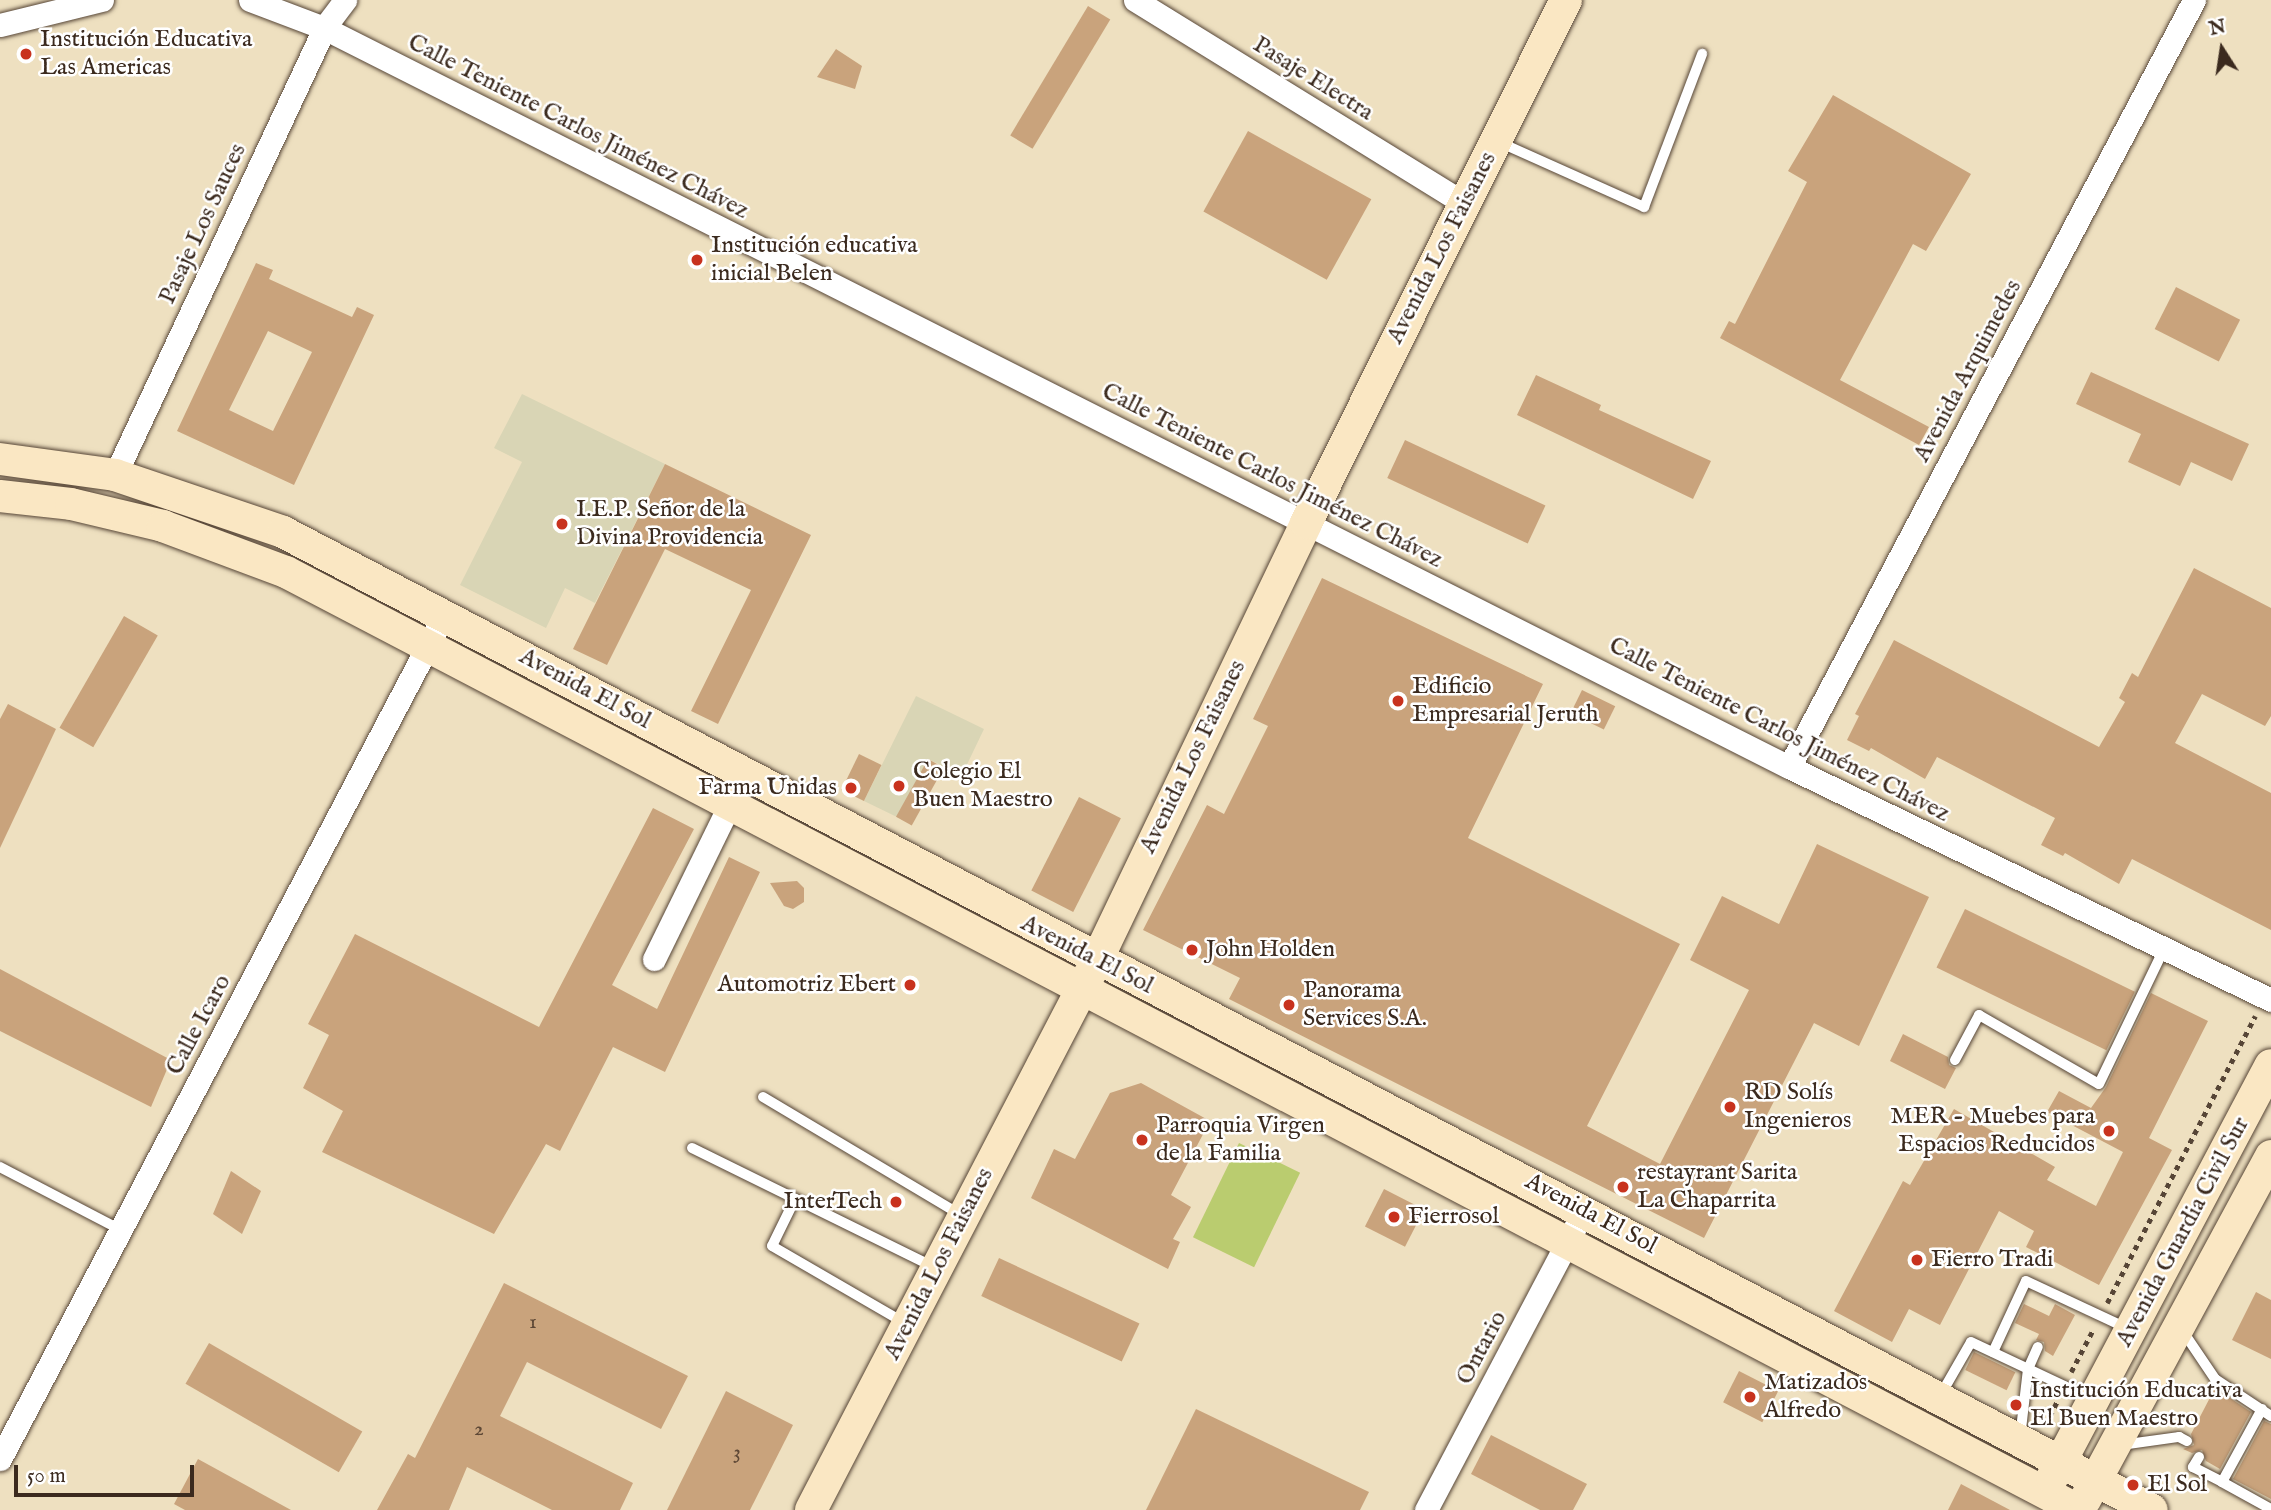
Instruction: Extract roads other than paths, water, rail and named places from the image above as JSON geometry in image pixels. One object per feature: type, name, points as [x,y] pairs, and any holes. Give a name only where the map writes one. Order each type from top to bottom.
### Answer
[{"type":"main road","name":"Avenida Los Faisanes","points":[[811,1510],[1097,960],[1306,523],[1566,0]]},
{"type":"main road","name":"Avenida El Sol","points":[[0,459],[115,475],[283,532],[444,614],[1097,960],[1584,1210],[2152,1510]]},
{"type":"main road","name":"Avenida El Sol","points":[[0,496],[118,514],[203,538],[286,572],[1081,990],[1569,1241],[1897,1416],[2040,1502],[2079,1510]]},
{"type":"main road","name":"Avenida Guardia Civil Sur","points":[[2040,1502],[2038,1450],[2093,1400],[2271,1065]]},
{"type":"main road","name":"Avenida Guardia Civil Sur","points":[[2079,1510],[2271,1156]]},
{"type":"main road","points":[[1897,1416],[1927,1392]]},
{"type":"street","points":[[0,25],[102,0]]},
{"type":"street","name":"Calle Teniente Carlos Jiménez Chávez","points":[[250,0],[324,28],[1789,767],[2268,998]]},
{"type":"street","name":"Pasaje Los Sauces","points":[[115,475],[324,28],[345,0]]},
{"type":"street","name":"Pasaje Electra","points":[[1135,0],[1464,203]]},
{"type":"street","name":"Avenida Arquimedes","points":[[1789,767],[2194,0]]},
{"type":"street","name":"Calle Icaro","points":[[0,1459],[444,614]]},
{"type":"street","points":[[654,959],[729,806]]},
{"type":"street","name":"Ontario","points":[[1426,1510],[1584,1210]]},
{"type":"lane","points":[[1496,141],[1644,207],[1702,54]]},
{"type":"lane","points":[[1955,1060],[1979,1016],[2099,1084],[2164,949]]},
{"type":"lane","points":[[763,1097],[963,1217]]},
{"type":"lane","points":[[692,1148],[936,1268]]},
{"type":"lane","points":[[0,1167],[121,1230]]},
{"type":"lane","points":[[795,1199],[772,1246],[907,1325]]},
{"type":"lane","points":[[1993,1352],[2026,1281],[2060,1302],[2131,1330]]},
{"type":"lane","points":[[2179,1323],[2214,1379],[2266,1413],[2222,1482]]},
{"type":"lane","points":[[1927,1392],[1971,1342],[2093,1400]]},
{"type":"lane","points":[[2038,1347],[2028,1369],[2038,1450]]},
{"type":"lane","points":[[2114,1446],[2179,1437],[2187,1441]]},
{"type":"lane","points":[[2199,1457],[2193,1466],[2271,1509]]},
{"type":"place","name":"Institución Educativa Las Americas","points":[[26,54]]},
{"type":"place","name":"Institución educativa inicial Belen","points":[[697,260]]},
{"type":"place","name":"I.E.P. Señor de la Divina Providencia","points":[[562,524]]},
{"type":"place","name":"Edificio Empresarial Jeruth","points":[[1398,701]]},
{"type":"place","name":"Colegio El Buen Maestro","points":[[899,786]]},
{"type":"place","name":"Farma Unidas","points":[[851,788]]},
{"type":"place","name":"John Holden","points":[[1192,950]]},
{"type":"place","name":"Automotriz Ebert","points":[[910,985]]},
{"type":"place","name":"Panorama Services S.A.","points":[[1289,1005]]},
{"type":"place","name":"RD Solís Ingenieros","points":[[1730,1107]]},
{"type":"place","name":"MER - Muebes para Espacios Reducidos","points":[[2109,1131]]},
{"type":"place","name":"Parroquia Virgen de la Familia","points":[[1142,1140]]},
{"type":"place","name":"restayrant Sarita La Chaparrita","points":[[1623,1187]]},
{"type":"place","name":"InterTech","points":[[896,1202]]},
{"type":"place","name":"Fierrosol","points":[[1394,1217]]},
{"type":"place","name":"Fierro Tradi","points":[[1917,1260]]},
{"type":"place","name":"Matizados Alfredo","points":[[1750,1397]]},
{"type":"place","name":"Institución Educativa El Buen Maestro","points":[[2016,1405]]},
{"type":"place","name":"El Sol","points":[[2133,1485]]}]
